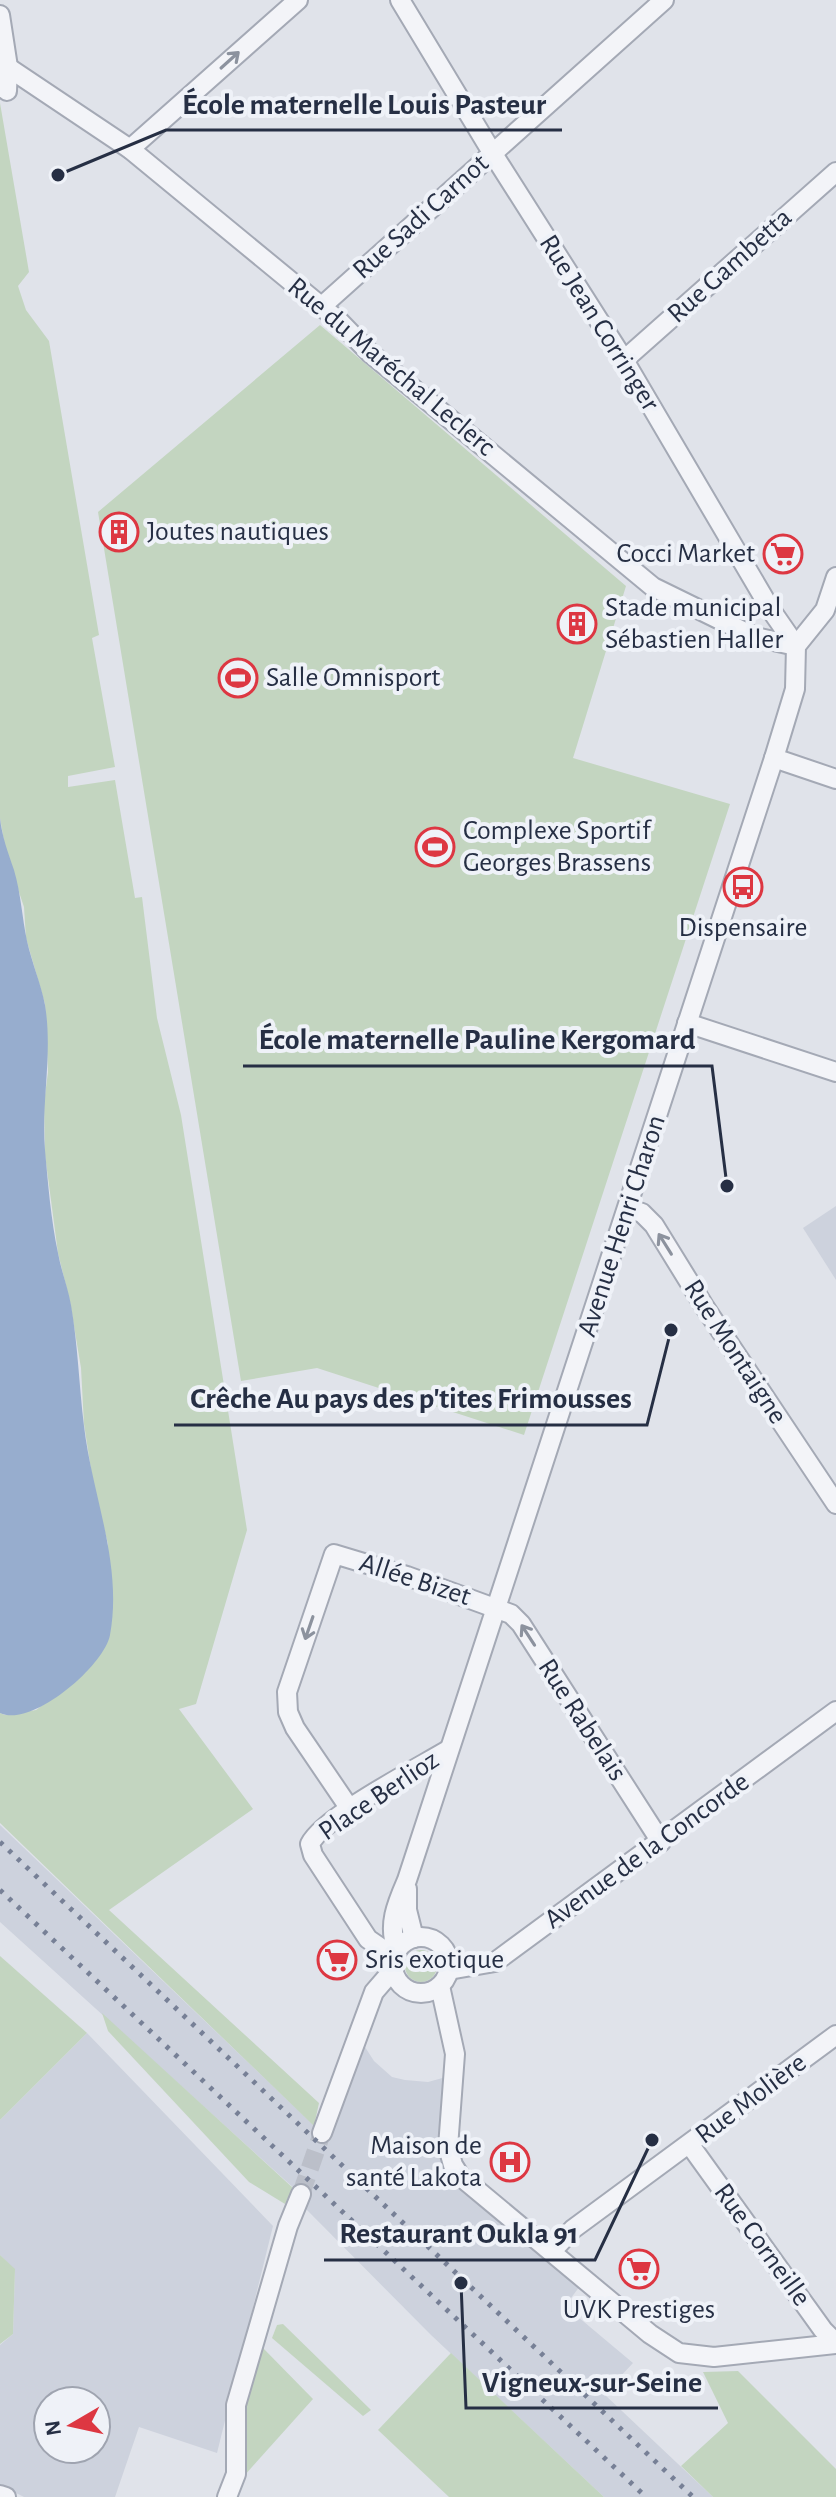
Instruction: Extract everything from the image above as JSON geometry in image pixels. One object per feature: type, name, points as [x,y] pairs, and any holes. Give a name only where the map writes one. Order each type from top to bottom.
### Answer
[{"type":"street","points":[[130,149],[298,0]]},
{"type":"street","name":"Rue Jean Corringer","points":[[400,0],[624,360],[771,610],[796,646]]},
{"type":"street","name":"Rue Sadi Carnot","points":[[321,307],[664,0]]},
{"type":"street","points":[[0,15],[7,91]]},
{"type":"street","name":"Rue du Maréchal Leclerc","points":[[4,64],[130,149],[653,587],[755,637],[796,646]]},
{"type":"street","name":"Rue Gambetta","points":[[624,360],[836,172]]},
{"type":"street","points":[[796,646],[825,610],[836,577]]},
{"type":"street","name":"Avenue Henri Charon","points":[[395,1959],[394,1912],[774,758],[795,689],[796,646]]},
{"type":"street","points":[[774,758],[836,779]]},
{"type":"street","points":[[687,1023],[836,1072]]},
{"type":"street","name":"Rue Montaigne","points":[[628,1208],[642,1213],[654,1225],[836,1504]]},
{"type":"street","name":"Allée Bizet","points":[[350,1809],[295,1728],[288,1712],[287,1692],[334,1554],[496,1608]]},
{"type":"street","name":"Rue Rabelais","points":[[496,1608],[511,1614],[521,1624],[661,1842]]},
{"type":"street","name":"Avenue de la Concorde","points":[[445,1978],[495,1962],[836,1711]]},
{"type":"street","name":"Place Berlioz","points":[[395,1959],[368,1939],[313,1855],[310,1844],[316,1833],[350,1809],[448,1750]]},
{"type":"street","name":"Avenue Henri Charon","points":[[407,1880],[407,1910],[414,1938]]},
{"type":"street","points":[[322,2133],[374,1992],[404,1942],[414,1938],[430,1938],[447,1954],[447,2021],[454,2039],[455,2054],[448,2147],[460,2176],[650,2334],[679,2353],[714,2357],[836,2344]]},
{"type":"street","points":[[395,1959],[402,1986],[418,1993],[436,2014],[447,2021]]},
{"type":"street","points":[[418,1993],[434,1991],[445,1978]]},
{"type":"street","name":"Rue Molière","points":[[552,2251],[573,2229],[836,2035]]},
{"type":"street","name":"Rue Corneille","points":[[690,2145],[836,2344]]},
{"type":"street","points":[[227,2497],[236,2474],[236,2405],[288,2226],[301,2194]]},
{"type":"street","points":[[0,2495],[6,2497]]},
{"type":"shaded area","points":[[836,1206],[836,1280],[803,1228]]},
{"type":"shaded area","points":[[0,1825],[326,2137],[365,2047],[374,2061],[392,2077],[428,2082],[464,2072],[459,2184],[580,2286],[565,2306],[633,2363],[604,2394],[713,2497],[604,2497],[431,2335],[306,2209],[307,2200],[0,1922]]},
{"type":"shaded area","points":[[87,2033],[273,2226],[217,2453],[139,2427],[115,2497],[24,2497],[0,2485],[0,2345],[13,2334],[15,2270],[0,2255],[0,2120]]},
{"type":"green space","points":[[0,103],[29,272],[18,286],[26,310],[49,341],[99,635],[92,638],[115,767],[68,776],[68,787],[115,780],[135,898],[142,897],[157,1018],[181,1115],[247,1530],[196,1704],[179,1709],[253,1809],[109,1910],[319,2103],[314,2126],[0,1823],[0,1713],[5,1715],[36,1710],[74,1682],[108,1544],[94,1489],[84,1424],[81,1368],[58,1253],[45,1155],[44,1103],[48,1072],[45,1004],[26,938],[24,907],[6,853],[0,818]]},
{"type":"green space","name":"Complexe Sportif Georges Brassens","points":[[320,325],[626,586],[573,758],[730,804],[524,1435],[317,1368],[241,1381],[98,512]]},
{"type":"green space","points":[[421,1950],[432,1955],[437,1966],[432,1977],[421,1982],[410,1977],[405,1966],[410,1955]]},
{"type":"green space","points":[[0,1956],[87,2033],[0,2120]]},
{"type":"green space","points":[[102,2013],[293,2188],[285,2204],[249,2182],[108,2031]]},
{"type":"green space","points":[[0,2255],[15,2269],[13,2334],[0,2344]]},
{"type":"green space","points":[[283,2324],[371,2410],[363,2416],[272,2338],[277,2325]]},
{"type":"green space","points":[[263,2348],[313,2399],[244,2476],[243,2408]]},
{"type":"green space","points":[[451,2353],[604,2497],[449,2497],[378,2430]]},
{"type":"green space","points":[[738,2371],[836,2469],[836,2497],[713,2497],[681,2466],[728,2423],[703,2372]]},
{"type":"water","points":[[0,818],[16,879],[27,941],[45,1005],[48,1042],[44,1132],[53,1228],[71,1305],[84,1426],[113,1582],[110,1635],[95,1662],[65,1691],[47,1703],[30,1712],[14,1715],[0,1713]]},
{"type":"tunnel","points":[[301,2194],[322,2133]]},
{"type":"railway","points":[[0,1842],[693,2497]]},
{"type":"railway","points":[[0,1890],[646,2497]]},
{"type":"place","name":"École maternelle Louis Pasteur","points":[[58,175]]},
{"type":"place","name":"Joutes nautiques","points":[[119,532]]},
{"type":"place","name":"Cocci Market","points":[[783,554]]},
{"type":"place","name":"Stade municipal Sébastien Haller","points":[[577,624]]},
{"type":"place","name":"Salle Omnisport","points":[[238,678]]},
{"type":"place","name":"Complexe Sportif Georges Brassens","points":[[435,847]]},
{"type":"place","name":"Dispensaire","points":[[743,887]]},
{"type":"place","name":"École maternelle Pauline Kergomard","points":[[727,1186]]},
{"type":"place","name":"Crêche Au pays des p'tites Frimousses","points":[[671,1330]]},
{"type":"place","name":"Sris exotique","points":[[337,1960]]},
{"type":"place","name":"Restaurant Oukla 91","points":[[652,2140]]},
{"type":"place","name":"Maison de santé Lakota","points":[[510,2162]]},
{"type":"place","name":"UVK Prestiges","points":[[639,2269]]},
{"type":"place","name":"Vigneux-sur-Seine","points":[[461,2283]]}]
